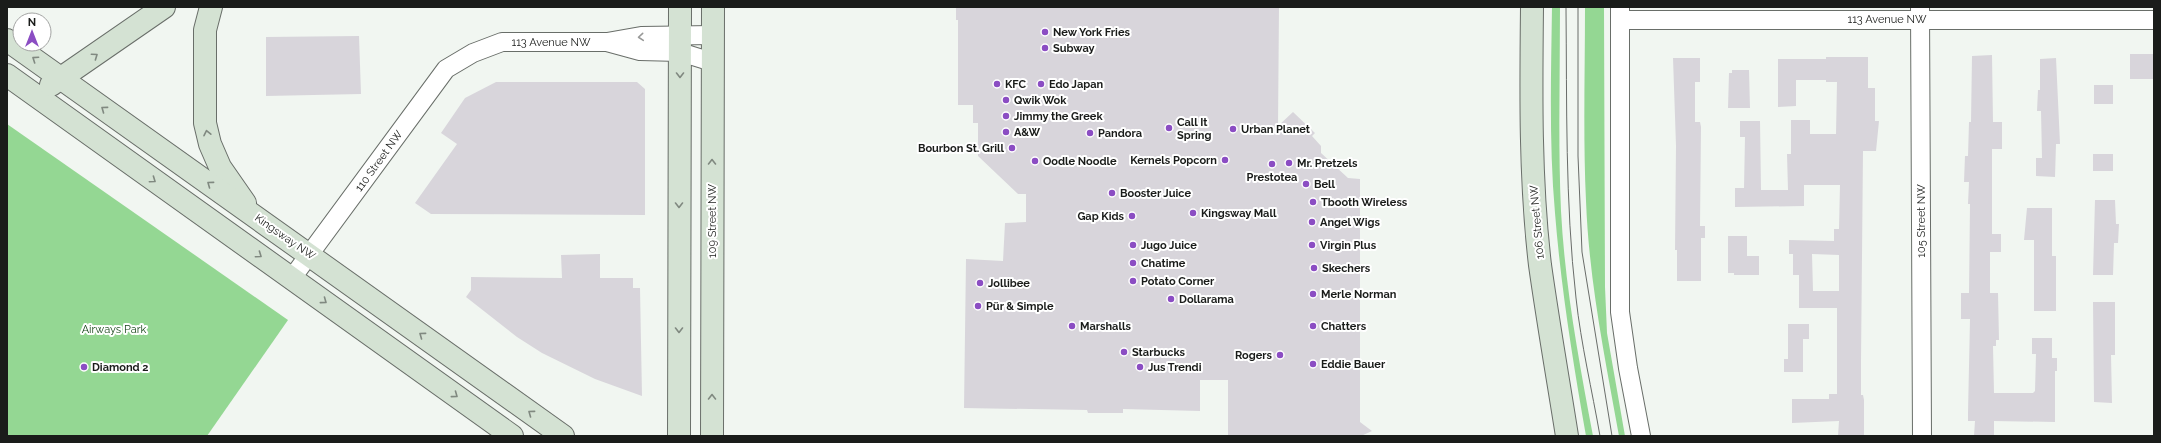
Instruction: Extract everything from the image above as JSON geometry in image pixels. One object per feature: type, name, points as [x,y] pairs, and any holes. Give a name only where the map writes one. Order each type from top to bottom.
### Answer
[{"type":"main road","points":[[34,94],[62,78],[164,7]]},
{"type":"main road","points":[[210,7],[205,30],[205,123],[210,144],[220,167],[253,215]]},
{"type":"main road","points":[[679,436],[680,7]]},
{"type":"main road","name":"109 Street NW","points":[[712,7],[712,436]]},
{"type":"main road","name":"106 Street NW","points":[[1532,7],[1532,159],[1535,210],[1540,265],[1567,436]]},
{"type":"main road","name":"Kingsway NW","points":[[7,40],[563,436]]},
{"type":"main road","points":[[7,75],[512,436]]},
{"type":"main road","points":[[669,436],[679,407]]},
{"type":"street","name":"113 Avenue NW","points":[[1620,14],[1919,13],[2154,20]]},
{"type":"street","name":"105 Street NW","points":[[1919,13],[1922,436]]},
{"type":"street","points":[[1620,14],[1620,312],[1628,368],[1641,436]]},
{"type":"street","name":"113 Avenue NW","points":[[680,44],[712,35]]},
{"type":"street","name":"113 Avenue NW","points":[[473,53],[502,42],[607,42],[641,36],[680,44],[712,62]]},
{"type":"street","name":"110 Street NW","points":[[292,278],[446,69],[473,53]]},
{"type":"green space","points":[[1552,7],[1560,7],[1559,109],[1563,239],[1573,324],[1593,436],[1586,436],[1568,325],[1558,241],[1553,187],[1551,136]]},
{"type":"green space","points":[[1585,7],[1604,7],[1605,287],[1607,333],[1625,436],[1619,436],[1598,319],[1590,260],[1584,129]]},
{"type":"green space","name":"Airways Park","points":[[7,124],[288,320],[207,436],[7,436]]},
{"type":"building","name":"Kingsway Mall","points":[[956,7],[1279,7],[1278,126],[1293,112],[1315,133],[1312,136],[1321,146],[1321,153],[1348,178],[1360,179],[1360,422],[1372,431],[1361,436],[1228,436],[1228,380],[1200,380],[1200,411],[1123,409],[1123,413],[1088,413],[1087,410],[964,408],[966,259],[1003,261],[1005,223],[1026,222],[1026,194],[1018,194],[978,156],[978,123],[973,123],[973,105],[958,105],[958,20],[956,20]]},
{"type":"building","points":[[359,36],[361,94],[266,96],[266,37]]},
{"type":"building","points":[[2130,54],[2154,54],[2154,79],[2130,79]]},
{"type":"building","points":[[1992,55],[1993,122],[2002,122],[2002,149],[1992,149],[1992,234],[2001,234],[2001,252],[1990,252],[1990,293],[1998,293],[1999,340],[1996,340],[1996,346],[1993,346],[1994,393],[2033,393],[2035,391],[2036,354],[2032,354],[2032,338],[2052,338],[2052,358],[2057,358],[2057,371],[2055,371],[2055,422],[1994,421],[1994,436],[1974,436],[1975,421],[1968,421],[1970,319],[1961,319],[1961,293],[1969,293],[1970,204],[1968,204],[1969,182],[1964,182],[1965,156],[1968,156],[1969,122],[1971,122],[1972,56]]},
{"type":"building","points":[[1826,57],[1868,57],[1868,88],[1875,88],[1875,121],[1879,121],[1876,151],[1863,151],[1861,395],[1863,395],[1864,400],[1864,436],[1838,436],[1839,421],[1792,423],[1792,399],[1829,399],[1829,394],[1837,394],[1837,308],[1799,308],[1799,275],[1793,275],[1793,254],[1789,254],[1789,240],[1834,241],[1834,229],[1839,229],[1840,185],[1804,185],[1804,206],[1735,207],[1735,188],[1744,188],[1745,137],[1740,137],[1740,121],[1760,121],[1761,190],[1788,190],[1787,154],[1791,154],[1791,120],[1810,120],[1810,134],[1836,134],[1837,82],[1826,82],[1826,80],[1796,80],[1796,106],[1778,107],[1778,59],[1826,59]],"holes":[[[1812,254],[1839,255],[1839,291],[1813,291]]]},
{"type":"building","points":[[1673,58],[1700,58],[1700,82],[1695,82],[1695,122],[1700,122],[1701,127],[1700,226],[1705,226],[1705,238],[1701,238],[1701,281],[1677,281],[1677,250],[1675,250],[1676,146]]},
{"type":"building","points":[[2056,58],[2060,144],[2056,144],[2055,177],[2036,176],[2036,158],[2042,158],[2041,111],[2037,111],[2038,90],[2040,90],[2040,59]]},
{"type":"building","points":[[1732,70],[1749,70],[1750,108],[1728,108],[1729,73],[1732,73]]},
{"type":"building","points":[[496,82],[637,82],[645,89],[645,215],[431,214],[415,203],[457,144],[441,133],[465,98]]},
{"type":"building","points":[[2094,85],[2113,85],[2113,104],[2094,104]]},
{"type":"building","points":[[2093,154],[2113,154],[2113,171],[2093,171]]},
{"type":"building","points":[[2095,200],[2115,200],[2116,224],[2119,224],[2118,243],[2114,243],[2113,275],[2093,275]]},
{"type":"building","points":[[2027,208],[2052,208],[2052,256],[2056,256],[2056,311],[2034,311],[2034,240],[2024,240]]},
{"type":"building","points":[[1728,236],[1747,236],[1747,256],[1759,256],[1759,275],[1734,275],[1734,273],[1728,273]]},
{"type":"building","points":[[600,254],[600,278],[633,278],[633,288],[640,288],[642,396],[595,379],[542,353],[517,337],[466,297],[471,290],[471,277],[562,278],[561,255]]},
{"type":"building","points":[[2093,302],[2115,302],[2115,355],[2111,355],[2112,403],[2094,402]]},
{"type":"building","points":[[1788,324],[1809,324],[1809,339],[1803,339],[1803,372],[1784,372],[1784,359],[1788,359]]},
{"type":"tram line","points":[[1566,7],[1567,152],[1572,262],[1581,332],[1600,436]]},
{"type":"tram line","points":[[1578,7],[1578,156],[1582,252],[1612,436]]},
{"type":"place","name":"New York Fries","points":[[1045,32]]},
{"type":"place","name":"Subway","points":[[1045,48]]},
{"type":"place","name":"KFC","points":[[997,84]]},
{"type":"place","name":"Edo Japan","points":[[1041,84]]},
{"type":"place","name":"Qwik Wok","points":[[1006,100]]},
{"type":"place","name":"Jimmy the Greek","points":[[1006,116]]},
{"type":"place","name":"Call It Spring","points":[[1169,128]]},
{"type":"place","name":"Urban Planet","points":[[1233,129]]},
{"type":"place","name":"A&W","points":[[1006,132]]},
{"type":"place","name":"Pandora","points":[[1090,133]]},
{"type":"place","name":"Bourbon St. Grill","points":[[1012,148]]},
{"type":"place","name":"Kernels Popcorn","points":[[1225,160]]},
{"type":"place","name":"Oodle Noodle","points":[[1035,161]]},
{"type":"place","name":"Mr. Pretzels","points":[[1289,163]]},
{"type":"place","name":"Prestotea","points":[[1272,164]]},
{"type":"place","name":"Bell","points":[[1306,184]]},
{"type":"place","name":"Booster Juice","points":[[1112,193]]},
{"type":"place","name":"Tbooth Wireless","points":[[1313,202]]},
{"type":"place","name":"Kingsway Mall","points":[[1193,213]]},
{"type":"place","name":"Gap Kids","points":[[1132,216]]},
{"type":"place","name":"Angel Wigs","points":[[1312,222]]},
{"type":"place","name":"Jugo Juice","points":[[1133,245]]},
{"type":"place","name":"Virgin Plus","points":[[1312,245]]},
{"type":"place","name":"Chatime","points":[[1133,263]]},
{"type":"place","name":"Skechers","points":[[1314,268]]},
{"type":"place","name":"Potato Corner","points":[[1133,281]]},
{"type":"place","name":"Jollibee","points":[[980,283]]},
{"type":"place","name":"Merle Norman","points":[[1313,294]]},
{"type":"place","name":"Dollarama","points":[[1171,299]]},
{"type":"place","name":"Pür & Simple","points":[[978,306]]},
{"type":"place","name":"Marshalls","points":[[1072,326]]},
{"type":"place","name":"Chatters","points":[[1313,326]]},
{"type":"place","name":"Starbucks","points":[[1124,352]]},
{"type":"place","name":"Rogers","points":[[1280,355]]},
{"type":"place","name":"Eddie Bauer","points":[[1313,364]]},
{"type":"place","name":"Diamond 2","points":[[84,367]]},
{"type":"place","name":"Jus Trendi","points":[[1140,367]]}]
